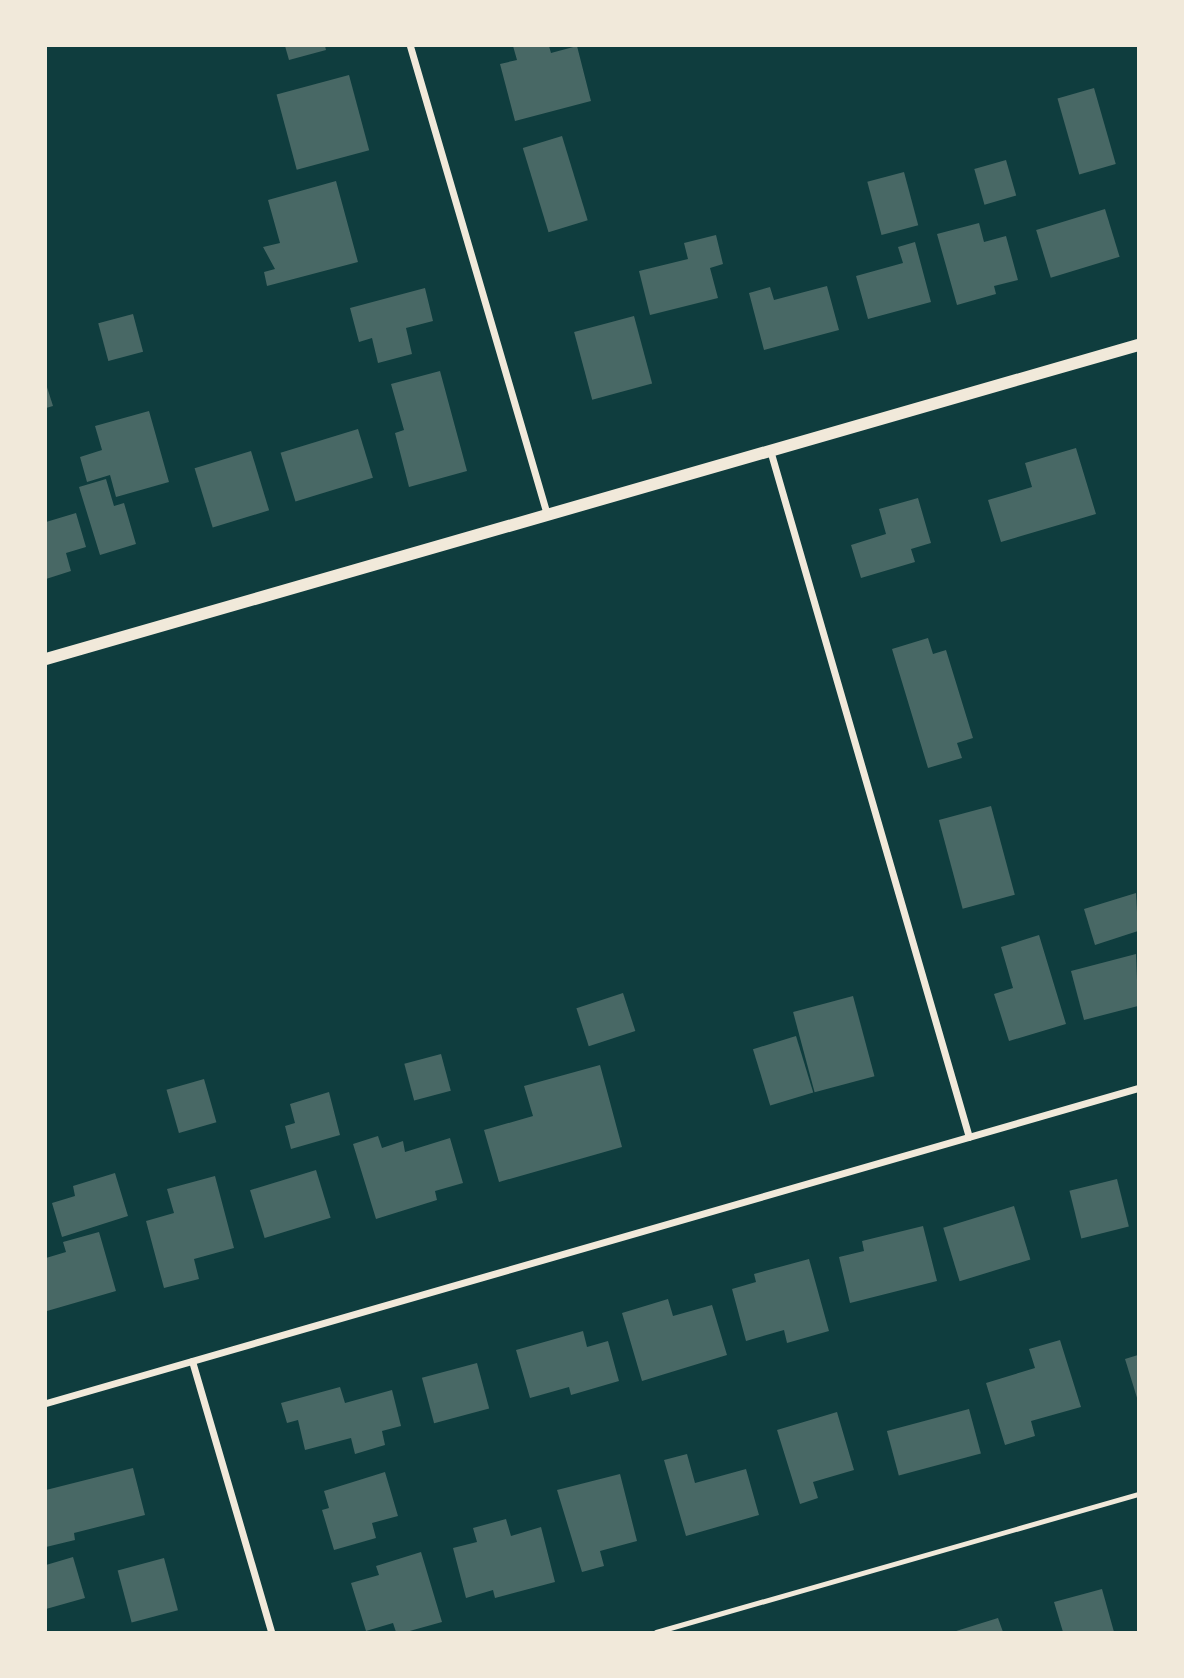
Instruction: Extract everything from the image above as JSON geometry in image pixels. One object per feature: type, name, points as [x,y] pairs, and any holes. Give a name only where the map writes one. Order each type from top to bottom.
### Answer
[{"type":"street","points":[[410,46],[547,514]]},
{"type":"street","points":[[46,659],[1139,345]]},
{"type":"street","points":[[770,450],[968,1137]]},
{"type":"street","points":[[46,1403],[1139,1088]]},
{"type":"street","points":[[192,1361],[271,1633]]},
{"type":"lane","points":[[656,1633],[1139,1494]]},
{"type":"building","points":[[285,46],[325,46],[326,50],[289,60]]},
{"type":"building","points":[[513,46],[549,46],[551,53],[577,46],[591,101],[515,121],[500,64],[517,60]]},
{"type":"building","points":[[349,75],[369,150],[297,170],[277,94]]},
{"type":"building","points":[[1094,88],[1116,164],[1079,174],[1057,98]]},
{"type":"building","points":[[562,136],[588,220],[549,232],[523,148]]},
{"type":"building","points":[[1006,160],[1016,196],[984,205],[974,169]]},
{"type":"building","points":[[904,172],[918,225],[882,235],[867,182]]},
{"type":"building","points":[[336,181],[358,262],[267,286],[264,272],[275,269],[263,247],[280,243],[268,200]]},
{"type":"building","points":[[1105,209],[1120,257],[1051,278],[1036,230]]},
{"type":"building","points":[[979,223],[984,242],[1006,236],[1018,280],[994,286],[996,294],[957,305],[937,234]]},
{"type":"building","points":[[716,235],[723,264],[710,268],[718,298],[650,315],[639,271],[688,259],[684,243]]},
{"type":"building","points":[[915,242],[931,302],[868,319],[856,276],[903,263],[898,247]]},
{"type":"building","points":[[827,286],[839,330],[764,350],[749,293],[770,287],[774,300]]},
{"type":"building","points":[[425,288],[433,321],[406,328],[412,354],[378,363],[372,338],[359,342],[350,308]]},
{"type":"building","points":[[133,314],[143,352],[108,361],[98,323]]},
{"type":"building","points":[[634,316],[652,384],[592,400],[574,332]]},
{"type":"building","points":[[440,371],[467,471],[409,487],[395,433],[404,430],[391,384]]},
{"type":"building","points":[[46,384],[53,406],[46,408]]},
{"type":"building","points":[[149,411],[169,482],[116,497],[110,475],[87,482],[80,457],[102,450],[95,426]]},
{"type":"building","points":[[358,429],[373,478],[295,501],[281,453]]},
{"type":"building","points":[[1076,448],[1096,514],[1001,542],[988,500],[1032,487],[1025,463]]},
{"type":"building","points":[[251,451],[269,510],[213,528],[195,468]]},
{"type":"building","points":[[106,479],[114,506],[124,503],[136,544],[100,555],[79,487]]},
{"type":"building","points":[[918,498],[931,543],[911,549],[915,562],[861,578],[851,545],[886,534],[879,509]]},
{"type":"building","points":[[76,513],[86,547],[66,553],[71,571],[46,579],[46,522]]},
{"type":"building","points":[[928,638],[933,654],[946,650],[973,738],[957,743],[962,758],[928,768],[892,649]]},
{"type":"building","points":[[991,806],[1015,895],[963,909],[939,820]]},
{"type":"building","points":[[1136,893],[1138,931],[1095,945],[1084,909]]},
{"type":"building","points":[[1039,935],[1066,1024],[1009,1041],[994,994],[1013,988],[1001,947]]},
{"type":"building","points":[[1136,954],[1138,1006],[1084,1020],[1071,971]]},
{"type":"building","points":[[623,993],[635,1031],[589,1046],[576,1008]]},
{"type":"building","points":[[853,996],[874,1076],[815,1092],[793,1012]]},
{"type":"building","points":[[796,1036],[813,1092],[770,1106],[753,1049]]},
{"type":"building","points":[[441,1054],[451,1091],[414,1101],[404,1064]]},
{"type":"building","points":[[600,1065],[622,1147],[499,1182],[484,1130],[533,1116],[524,1086]]},
{"type":"building","points":[[204,1079],[216,1122],[179,1133],[167,1090]]},
{"type":"building","points":[[329,1092],[340,1135],[291,1149],[285,1126],[295,1123],[290,1104]]},
{"type":"building","points":[[378,1136],[382,1148],[403,1141],[405,1152],[450,1138],[463,1183],[435,1191],[437,1200],[376,1219],[353,1144]]},
{"type":"building","points":[[316,1170],[331,1218],[265,1238],[250,1190]]},
{"type":"building","points":[[115,1173],[128,1216],[62,1237],[52,1203],[75,1196],[73,1186]]},
{"type":"building","points":[[215,1176],[234,1248],[194,1259],[199,1279],[164,1288],[146,1221],[174,1213],[167,1189]]},
{"type":"building","points":[[1117,1179],[1129,1227],[1081,1238],[1069,1191]]},
{"type":"building","points":[[1014,1206],[1030,1260],[960,1281],[943,1228]]},
{"type":"building","points":[[923,1226],[937,1281],[850,1303],[839,1257],[864,1251],[862,1241]]},
{"type":"building","points":[[99,1232],[116,1291],[47,1311],[46,1258],[66,1252],[63,1242]]},
{"type":"building","points":[[809,1259],[829,1331],[787,1343],[784,1330],[746,1341],[732,1289],[756,1282],[754,1274]]},
{"type":"building","points":[[668,1299],[673,1316],[712,1305],[727,1355],[642,1381],[622,1313]]},
{"type":"building","points":[[583,1331],[587,1347],[608,1341],[619,1381],[571,1395],[569,1387],[530,1398],[516,1350]]},
{"type":"building","points":[[1060,1340],[1081,1407],[1031,1421],[1035,1436],[1005,1445],[986,1383],[1035,1368],[1029,1349]]},
{"type":"building","points":[[1138,1355],[1138,1401],[1125,1359]]},
{"type":"building","points":[[477,1363],[489,1408],[434,1423],[422,1378]]},
{"type":"building","points":[[340,1387],[345,1403],[392,1390],[401,1426],[382,1431],[385,1445],[355,1454],[351,1438],[305,1450],[298,1420],[287,1423],[281,1403]]},
{"type":"building","points":[[969,1409],[981,1453],[899,1475],[887,1431]]},
{"type":"building","points":[[837,1412],[854,1470],[813,1482],[818,1498],[800,1504],[777,1430]]},
{"type":"building","points":[[687,1454],[695,1483],[746,1469],[759,1515],[686,1536],[664,1460]]},
{"type":"building","points":[[133,1468],[145,1515],[74,1533],[75,1540],[46,1547],[46,1490]]},
{"type":"building","points":[[385,1472],[398,1516],[372,1523],[376,1538],[334,1550],[322,1510],[329,1508],[324,1491]]},
{"type":"building","points":[[620,1474],[637,1541],[600,1551],[604,1566],[582,1572],[557,1490]]},
{"type":"building","points":[[506,1519],[511,1536],[541,1527],[555,1582],[495,1598],[493,1590],[466,1598],[453,1548],[477,1542],[473,1528]]},
{"type":"building","points":[[421,1552],[442,1622],[406,1632],[396,1632],[393,1623],[366,1631],[351,1583],[379,1575],[376,1566]]},
{"type":"building","points":[[73,1557],[85,1598],[46,1609],[46,1565]]},
{"type":"building","points":[[164,1558],[178,1610],[132,1623],[118,1570]]},
{"type":"building","points":[[1102,1589],[1114,1632],[1063,1632],[1054,1602]]},
{"type":"building","points":[[998,1618],[1003,1632],[953,1632]]}]
